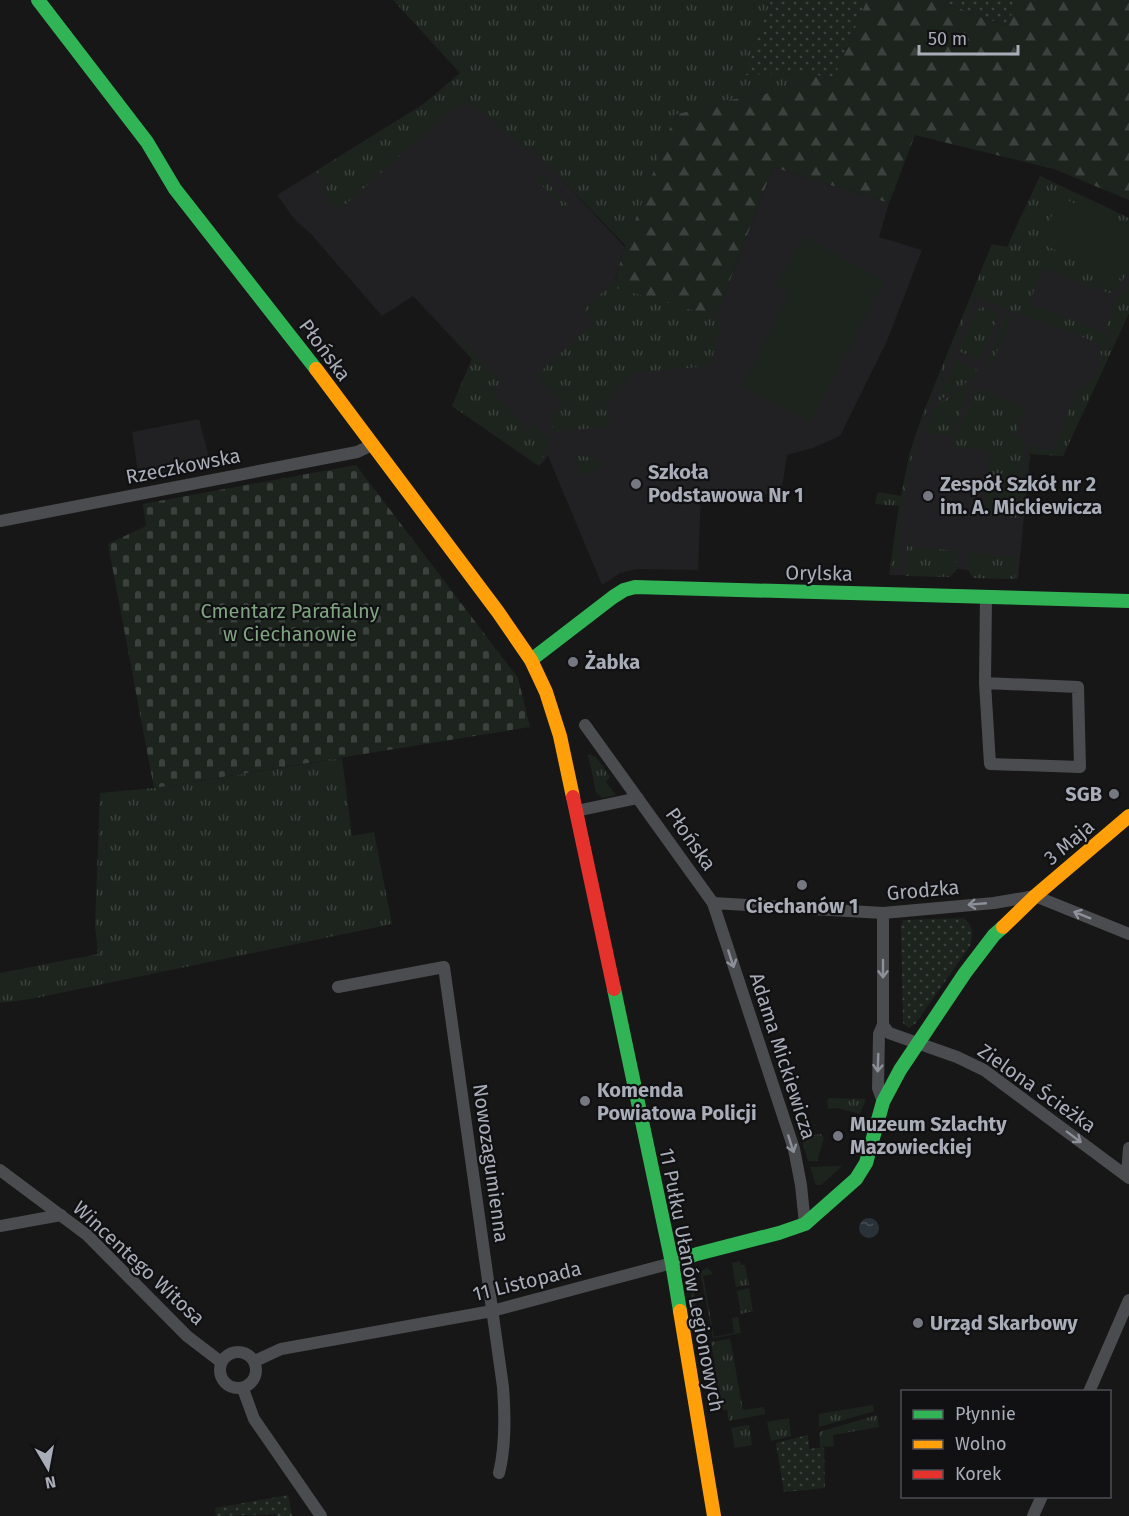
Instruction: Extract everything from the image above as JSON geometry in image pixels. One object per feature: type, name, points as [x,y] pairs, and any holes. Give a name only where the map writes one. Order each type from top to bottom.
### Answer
[{"type":"street","name":"Płońska","points":[[38,0],[147,142],[175,189],[224,254],[266,304],[498,612],[531,660],[546,692],[560,736]]},
{"type":"street","name":"Rzeczkowska","points":[[0,521],[357,452],[372,445]]},
{"type":"street","name":"Orylska","points":[[531,660],[613,597],[624,590],[635,587],[1129,601]]},
{"type":"street","points":[[985,683],[1078,687],[1080,767],[990,764],[985,683],[986,596]]},
{"type":"street","name":"Płońska","points":[[585,725],[713,903]]},
{"type":"street","name":"11 Pułku Ułanów Legionowych","points":[[560,736],[672,1263],[714,1516]]},
{"type":"street","points":[[576,811],[638,798]]},
{"type":"street","name":"3 Maja","points":[[805,1224],[856,1179],[866,1163],[883,1102],[917,1044],[994,935],[1035,896],[1129,816]]},
{"type":"street","points":[[1035,896],[1129,934]]},
{"type":"street","name":"Grodzka","points":[[713,903],[884,913],[994,903],[1035,896]]},
{"type":"street","name":"Adama Mickiewicza","points":[[713,903],[794,1149],[805,1224]]},
{"type":"street","points":[[883,1102],[878,1088],[879,1034],[884,1025],[884,913]]},
{"type":"street","name":"Nowozagumienna","points":[[338,987],[444,967],[505,1414],[499,1473]]},
{"type":"street","name":"Zielona Ścieżka","points":[[884,1025],[889,1033],[984,1070],[1128,1177]]},
{"type":"street","points":[[1128,1177],[1129,1148]]},
{"type":"street","name":"Wincentego Witosa","points":[[0,1170],[87,1235],[187,1336],[221,1362]]},
{"type":"street","points":[[0,1226],[61,1215]]},
{"type":"street","name":"11 Listopada","points":[[255,1361],[281,1349],[492,1311],[672,1263],[805,1224]]},
{"type":"street","points":[[1090,1390],[1129,1300]]},
{"type":"street","points":[[238,1351],[249,1355],[255,1361],[257,1374],[252,1383],[243,1389],[227,1386],[222,1380],[219,1372],[221,1362],[227,1355],[238,1351]]},
{"type":"street","points":[[243,1389],[254,1419],[321,1516]]},
{"type":"street","points":[[1033,1516],[1042,1498]]},
{"type":"shaded area","points":[[461,73],[625,247],[613,286],[716,317],[773,167],[889,203],[879,237],[922,250],[887,341],[840,436],[813,448],[787,455],[781,494],[701,494],[698,570],[637,569],[620,573],[602,585],[548,456],[539,466],[452,406],[472,359],[413,296],[382,316],[311,234],[295,220],[277,195],[422,105]]},
{"type":"shaded area","points":[[1040,176],[1129,218],[1129,313],[1063,456],[1030,454],[1018,579],[973,578],[968,570],[957,569],[950,577],[889,575],[910,452],[924,411],[992,244],[1007,247]]},
{"type":"shaded area","points":[[199,419],[211,465],[139,479],[132,432]]},
{"type":"green space","points":[[393,0],[771,0],[745,75],[809,73],[785,90],[724,101],[675,115],[626,246],[529,146],[522,147],[480,110],[469,104],[455,107],[338,211],[321,191],[327,186],[316,171],[423,105],[460,73]]},
{"type":"green space","points":[[771,0],[867,0],[833,79],[809,73],[744,75]]},
{"type":"green space","points":[[867,0],[937,0],[1006,26],[1017,0],[1129,0],[1129,200],[1054,169],[915,135],[889,203],[773,167],[716,317],[613,287],[625,247],[675,115],[724,101],[785,90],[809,73],[833,79]]},
{"type":"green space","points":[[937,0],[1017,0],[1007,26]]},
{"type":"green space","points":[[540,174],[567,204],[564,209],[535,178]]},
{"type":"green space","points":[[1040,176],[1129,218],[1129,272],[1112,294],[1042,269],[1029,304],[1104,332],[1108,339],[1101,357],[1098,356],[1102,345],[974,297],[916,437],[900,516],[900,568],[890,568],[899,506],[875,504],[877,494],[879,492],[901,496],[910,452],[924,411],[992,244],[1007,247]]},
{"type":"green space","points":[[1060,197],[1129,228],[1129,262],[1121,279],[1040,243]]},
{"type":"green space","points":[[803,236],[884,281],[811,422],[742,387],[788,294],[775,286]]},
{"type":"green space","points":[[615,280],[614,287],[716,317],[721,325],[710,366],[631,373],[606,404],[610,426],[555,432],[577,375],[554,432],[549,418],[562,403],[537,375],[594,322],[584,310]]},
{"type":"green space","points":[[1129,285],[1129,313],[1063,456],[1030,454],[1025,507],[1022,501],[1028,445],[1053,452],[1076,391],[1094,379],[1110,340],[1106,329],[1115,300]]},
{"type":"green space","points":[[982,307],[999,313],[981,360],[958,351],[974,313]]},
{"type":"green space","points":[[1005,316],[1011,318],[992,364],[987,362]]},
{"type":"green space","points":[[459,336],[499,381],[492,391],[528,431],[535,424],[543,436],[545,434],[550,441],[539,466],[452,406],[472,359],[456,338]]},
{"type":"green space","points":[[954,360],[977,370],[974,377],[937,402]]},
{"type":"green space","points":[[972,381],[958,417],[960,419],[951,436],[926,433],[935,406]]},
{"type":"green space","points":[[977,389],[1026,408],[1015,436],[1024,439],[1019,518],[984,515],[990,451],[954,447],[952,439],[964,420]]},
{"type":"green space","points":[[574,455],[596,458],[600,464],[599,469],[581,475]]},
{"type":"green space","name":"Cmentarz Parafialny w Ciechanowie","points":[[356,465],[518,678],[530,727],[154,788],[108,544],[146,526],[143,504]]},
{"type":"green space","points":[[907,546],[957,551],[957,569],[950,577],[906,576]]},
{"type":"green space","points":[[970,552],[1017,557],[1015,579],[973,578],[968,569]]},
{"type":"green space","points":[[588,754],[596,757],[610,777],[606,782],[616,795],[602,798],[596,792]]},
{"type":"green space","points":[[342,758],[352,836],[374,832],[392,924],[31,999],[0,1003],[0,973],[98,954],[95,925],[100,793],[154,788]]},
{"type":"green space","points":[[964,918],[972,931],[970,946],[915,1024],[909,1028],[903,1023],[901,926],[903,920]]},
{"type":"green space","points":[[829,1098],[866,1099],[860,1114],[837,1108],[828,1109],[827,1100]]},
{"type":"green space","points":[[821,1134],[824,1138],[817,1161],[808,1161],[801,1137]]},
{"type":"green space","points":[[842,1166],[821,1185],[816,1185],[810,1167]]},
{"type":"green space","points":[[740,1261],[741,1265],[745,1265],[749,1285],[736,1287],[732,1263]]},
{"type":"green space","points":[[708,1268],[713,1274],[703,1276],[714,1337],[734,1333],[732,1318],[738,1317],[741,1333],[713,1338],[700,1271]]},
{"type":"green space","points":[[749,1288],[753,1311],[741,1314],[737,1291]]},
{"type":"green space","points":[[691,1292],[694,1292],[710,1388],[705,1380]]},
{"type":"green space","points":[[730,1339],[743,1410],[764,1407],[765,1414],[729,1421],[727,1410],[722,1410],[711,1342]]},
{"type":"green space","points":[[873,1405],[874,1411],[819,1427],[819,1414]]},
{"type":"green space","points":[[877,1415],[879,1427],[833,1435],[834,1446],[820,1447],[819,1432]]},
{"type":"green space","points":[[789,1418],[791,1436],[771,1441],[767,1422]]},
{"type":"green space","points":[[749,1425],[752,1445],[735,1448],[731,1428]]},
{"type":"green space","points":[[808,1435],[809,1449],[824,1447],[825,1488],[784,1492],[776,1443]]},
{"type":"green space","points":[[288,1495],[292,1516],[277,1516],[276,1514],[216,1516],[215,1508]]},
{"type":"water","points":[[869,1218],[876,1221],[879,1228],[876,1235],[869,1238],[862,1235],[859,1228],[862,1221]]},
{"type":"traffic: fast","points":[[38,0],[147,142],[175,189],[316,369]]},
{"type":"traffic: fast","points":[[531,660],[613,597],[624,590],[635,587],[1129,601]]},
{"type":"traffic: fast","points":[[672,1263],[805,1224],[856,1179],[866,1163],[883,1102],[900,1070],[965,973],[994,935],[1003,927]]},
{"type":"traffic: fast","points":[[614,989],[672,1263],[680,1311]]},
{"type":"traffic: slow","points":[[316,369],[498,612],[531,660],[546,692],[560,736],[573,797]]},
{"type":"traffic: slow","points":[[1003,927],[1035,896],[1129,816]]},
{"type":"traffic: slow","points":[[680,1311],[714,1516]]},
{"type":"traffic: jam","points":[[573,797],[614,989]]},
{"type":"place","name":"Szkoła Podstawowa Nr 1","points":[[636,484]]},
{"type":"place","name":"Zespół Szkół nr 2 im. A. Mickiewicza","points":[[928,496]]},
{"type":"place","name":"Żabka","points":[[573,662]]},
{"type":"place","name":"SGB","points":[[1114,794]]},
{"type":"place","name":"Ciechanów 1","points":[[802,885]]},
{"type":"place","name":"Komenda Powiatowa Policji","points":[[585,1101]]},
{"type":"place","name":"Muzeum Szlachty Mazowieckiej","points":[[838,1136]]},
{"type":"place","name":"Urząd Skarbowy","points":[[918,1323]]}]
